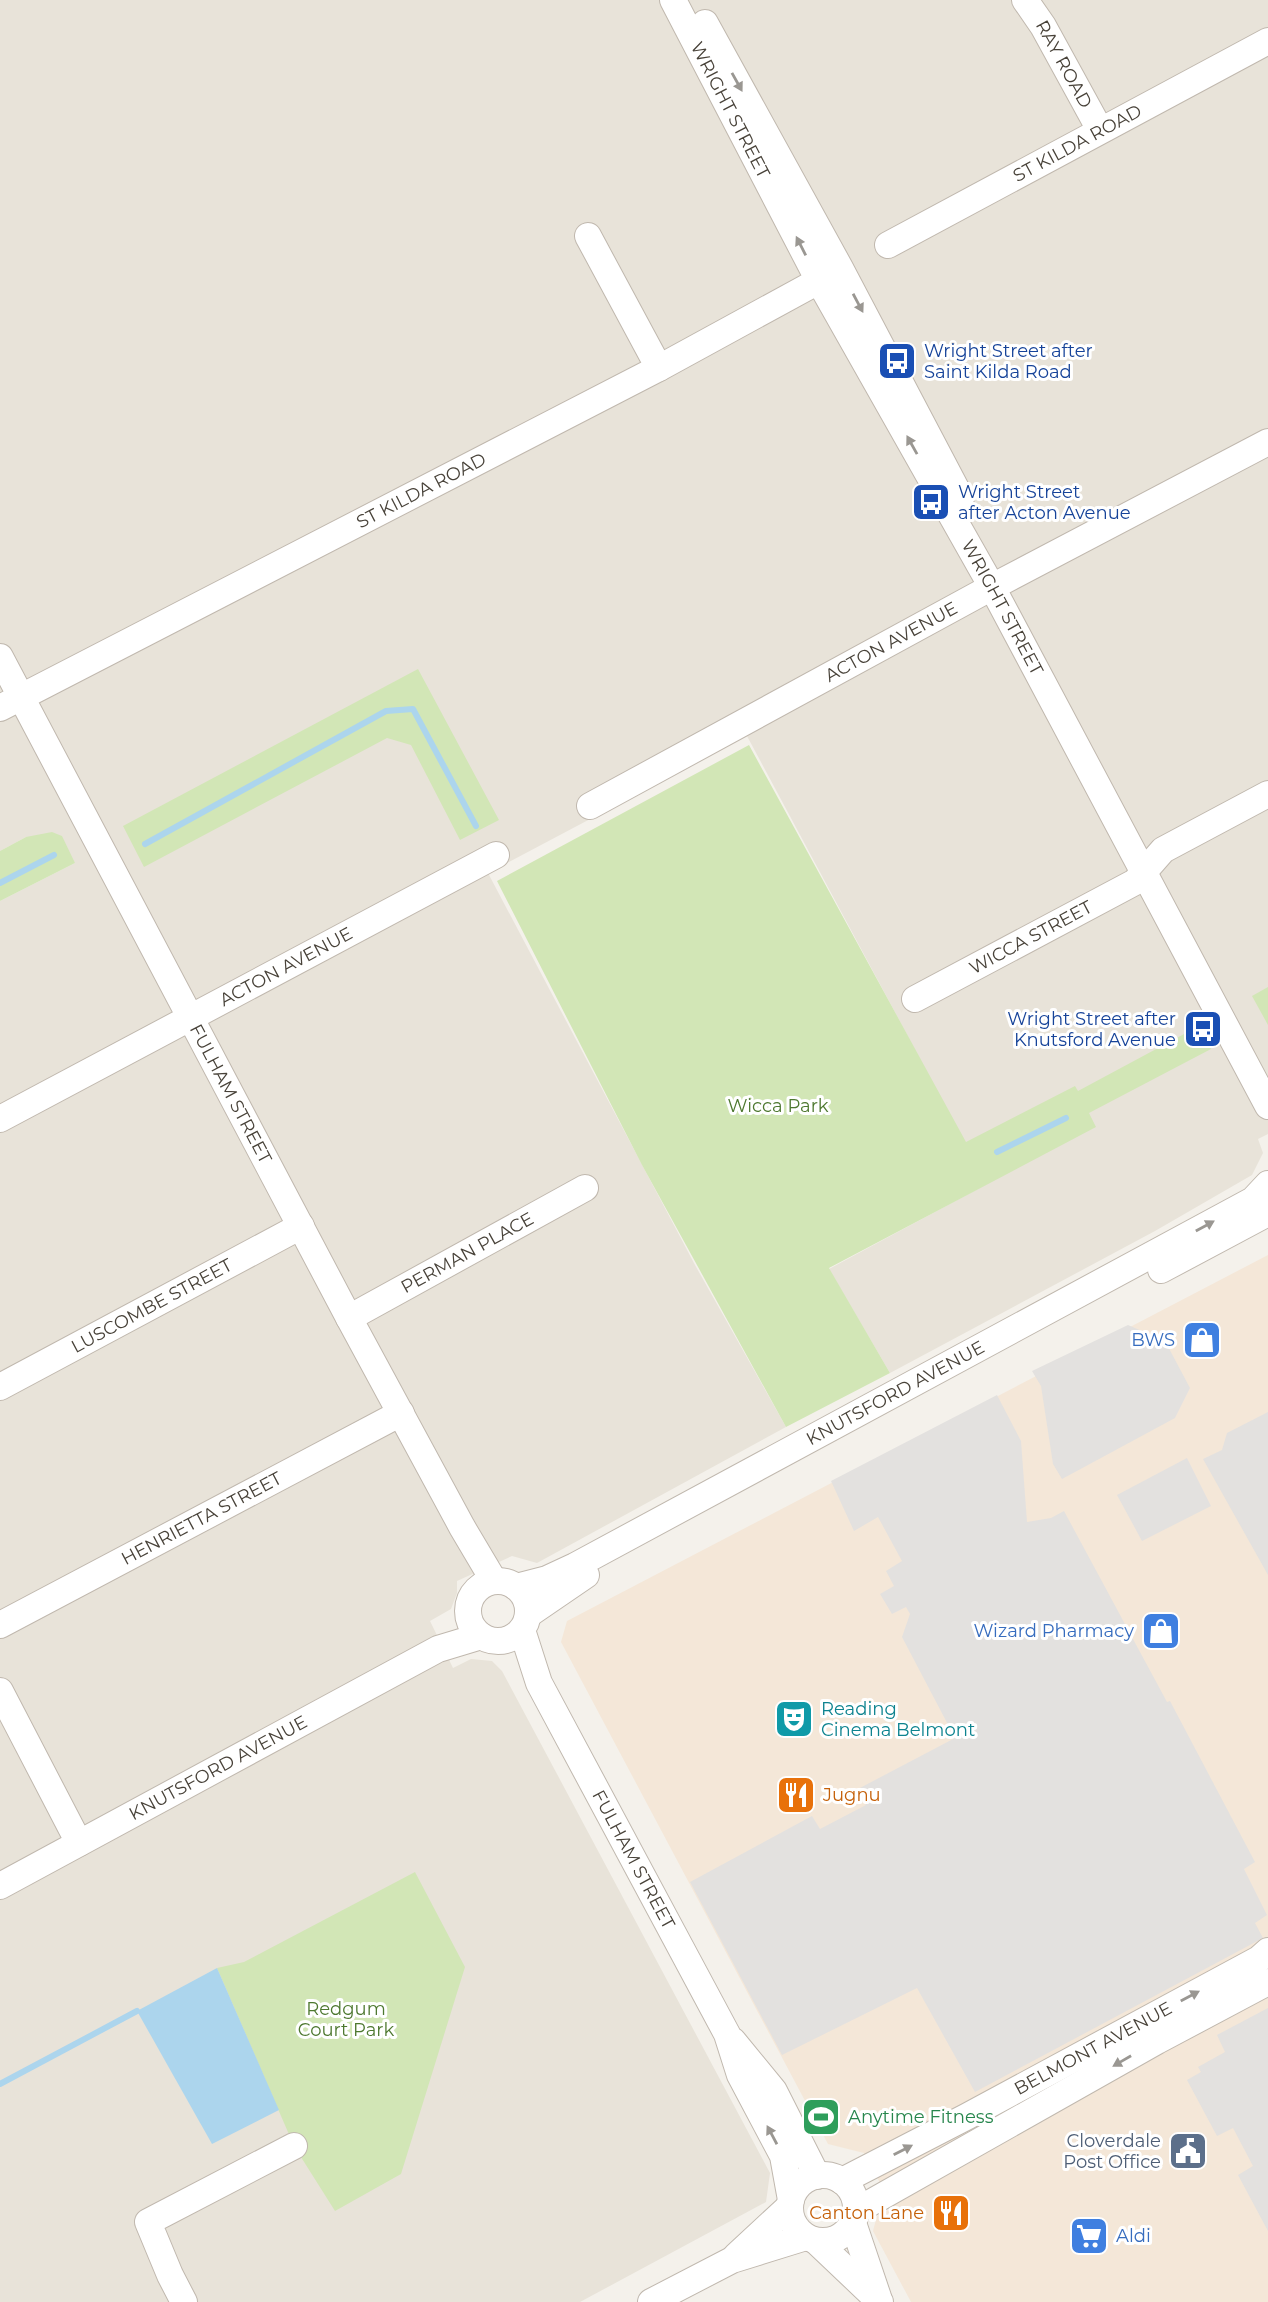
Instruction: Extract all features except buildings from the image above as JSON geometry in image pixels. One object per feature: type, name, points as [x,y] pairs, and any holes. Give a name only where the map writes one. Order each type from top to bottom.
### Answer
[{"type":"street","name":"WRIGHT STREET","points":[[673,0],[830,274],[1149,865],[1268,1071]]},
{"type":"street","name":"WRIGHT STREET","points":[[693,0],[830,274]]},
{"type":"street","name":"RAY ROAD","points":[[1025,0],[1044,26],[1100,130]]},
{"type":"street","name":"ST KILDA ROAD","points":[[888,245],[1268,41]]},
{"type":"street","points":[[588,236],[659,368]]},
{"type":"street","name":"ST KILDA ROAD","points":[[11,703],[659,368],[830,274]]},
{"type":"street","name":"ACTON AVENUE","points":[[590,806],[998,584],[1268,442]]},
{"type":"street","name":"FULHAM STREET","points":[[0,657],[11,703],[190,1018],[462,1527],[495,1586],[527,1602],[525,1622],[539,1683],[727,2034],[740,2075],[783,2156],[790,2203]]},
{"type":"street","name":"WICCA STREET","points":[[915,999],[1135,882],[1163,850],[1268,794]]},
{"type":"street","name":"ACTON AVENUE","points":[[0,1119],[496,855]]},
{"type":"street","name":"WRIGHT STREET","points":[[1149,865],[1268,1106]]},
{"type":"street","name":"KNUTSFORD AVENUE","points":[[495,1586],[547,1579],[575,1566],[1253,1200],[1268,1184]]},
{"type":"street","name":"PERMAN PLACE","points":[[349,1318],[585,1188]]},
{"type":"street","name":"KNUTSFORD AVENUE","points":[[525,1622],[585,1576],[1268,1213]]},
{"type":"street","name":"LUSCOMBE STREET","points":[[0,1387],[301,1226]]},
{"type":"street","name":"HENRIETTA STREET","points":[[0,1625],[401,1413]]},
{"type":"street","points":[[495,1586],[470,1598],[482,1632],[506,1640],[525,1622]]},
{"type":"street","name":"FULHAM STREET","points":[[482,1632],[539,1683]]},
{"type":"street","name":"KNUTSFORD AVENUE","points":[[0,1886],[439,1649],[482,1632]]},
{"type":"street","points":[[0,1690],[79,1843]]},
{"type":"street","name":"BELMONT AVENUE","points":[[732,2260],[790,2203],[800,2184],[829,2178],[966,2118],[1259,1959],[1268,1951]]},
{"type":"street","name":"BELMONT AVENUE","points":[[652,2302],[732,2260],[811,2239],[827,2241],[837,2238],[846,2231],[854,2217],[1157,2041],[1268,1982]]},
{"type":"street","name":"FULHAM STREET","points":[[727,2034],[774,2091],[829,2178]]},
{"type":"street","points":[[184,2302],[148,2222],[294,2146]]},
{"type":"street","points":[[829,2178],[850,2190],[855,2200],[854,2217],[880,2302]]},
{"type":"street","points":[[790,2203],[793,2223],[880,2302]]},
{"type":"shaded area","points":[[0,0],[1268,0],[1268,1134],[1258,1139],[1263,1153],[1252,1175],[1155,1231],[890,1373],[829,1269],[987,1184],[747,736],[488,873],[695,1265],[786,1427],[537,1563],[512,1556],[457,1581],[457,1593],[451,1609],[430,1621],[453,1668],[471,1659],[492,1661],[502,1671],[770,2173],[766,2202],[580,2302],[0,2302],[0,901],[75,863],[26,837],[0,851]]},
{"type":"shaded area","points":[[1268,1255],[1268,2302],[911,2302],[873,2231],[877,2216],[893,2207],[864,2153],[828,2144],[561,1642],[567,1621]]},
{"type":"shaded area","points":[[1128,1325],[1165,1341],[1190,1388],[1175,1418],[1062,1479],[1053,1464],[1041,1386],[1032,1371]]},
{"type":"shaded area","points":[[997,1395],[1021,1441],[1027,1522],[1051,1518],[1064,1511],[1167,1702],[1170,1701],[1255,1862],[1244,1869],[1267,1915],[1255,1923],[1263,1938],[975,2092],[917,1988],[782,2055],[690,1882],[812,1816],[820,1829],[866,1805],[858,1789],[955,1738],[902,1637],[910,1614],[906,1607],[892,1614],[880,1594],[894,1586],[886,1571],[902,1561],[878,1517],[854,1531],[831,1481]]},
{"type":"shaded area","points":[[1268,1412],[1268,1575],[1203,1459],[1222,1450],[1227,1433]]},
{"type":"shaded area","points":[[1187,1458],[1211,1506],[1142,1541],[1117,1495]]},
{"type":"shaded area","points":[[1268,2008],[1268,2231],[1238,2175],[1253,2166],[1233,2128],[1217,2136],[1187,2080],[1201,2072],[1198,2067],[1225,2052],[1217,2035]]},
{"type":"green space","points":[[418,669],[499,820],[460,840],[411,745],[387,738],[144,867],[123,826]]},
{"type":"green space","name":"Wicca Park","points":[[749,745],[966,1142],[1075,1086],[1078,1091],[1199,1026],[1211,1049],[1089,1113],[1096,1127],[829,1268],[890,1373],[786,1427],[642,1165],[497,881]]},
{"type":"green space","points":[[52,832],[62,836],[75,863],[0,901],[0,851],[26,837]]},
{"type":"green space","points":[[1268,987],[1268,1025],[1252,996]]},
{"type":"green space","name":"Redgum Court Park","points":[[415,1872],[465,1967],[401,2174],[335,2211],[294,2146],[217,1968],[244,1962]]},
{"type":"water","points":[[217,1968],[279,2110],[212,2144],[137,2011]]},
{"type":"waterway","points":[[145,844],[386,711],[413,709],[476,826]]},
{"type":"waterway","points":[[0,883],[54,855]]},
{"type":"waterway","points":[[997,1152],[1066,1118]]},
{"type":"waterway","points":[[0,2084],[137,2011]]},
{"type":"place","name":"Wright Street after Saint Kilda Road","points":[[897,361]]},
{"type":"place","name":"Wright Street after Acton Avenue","points":[[931,502]]},
{"type":"place","name":"Wright Street after Knutsford Avenue","points":[[1203,1029]]},
{"type":"place","name":"BWS","points":[[1202,1340]]},
{"type":"place","name":"Wizard Pharmacy","points":[[1161,1631]]},
{"type":"place","name":"Reading Cinema Belmont","points":[[794,1719]]},
{"type":"place","name":"Jugnu","points":[[796,1795]]},
{"type":"place","name":"Anytime Fitness","points":[[821,2117]]},
{"type":"place","name":"Cloverdale Post Office","points":[[1188,2151]]},
{"type":"place","name":"Canton Lane","points":[[951,2213]]},
{"type":"place","name":"Aldi","points":[[1089,2236]]}]
